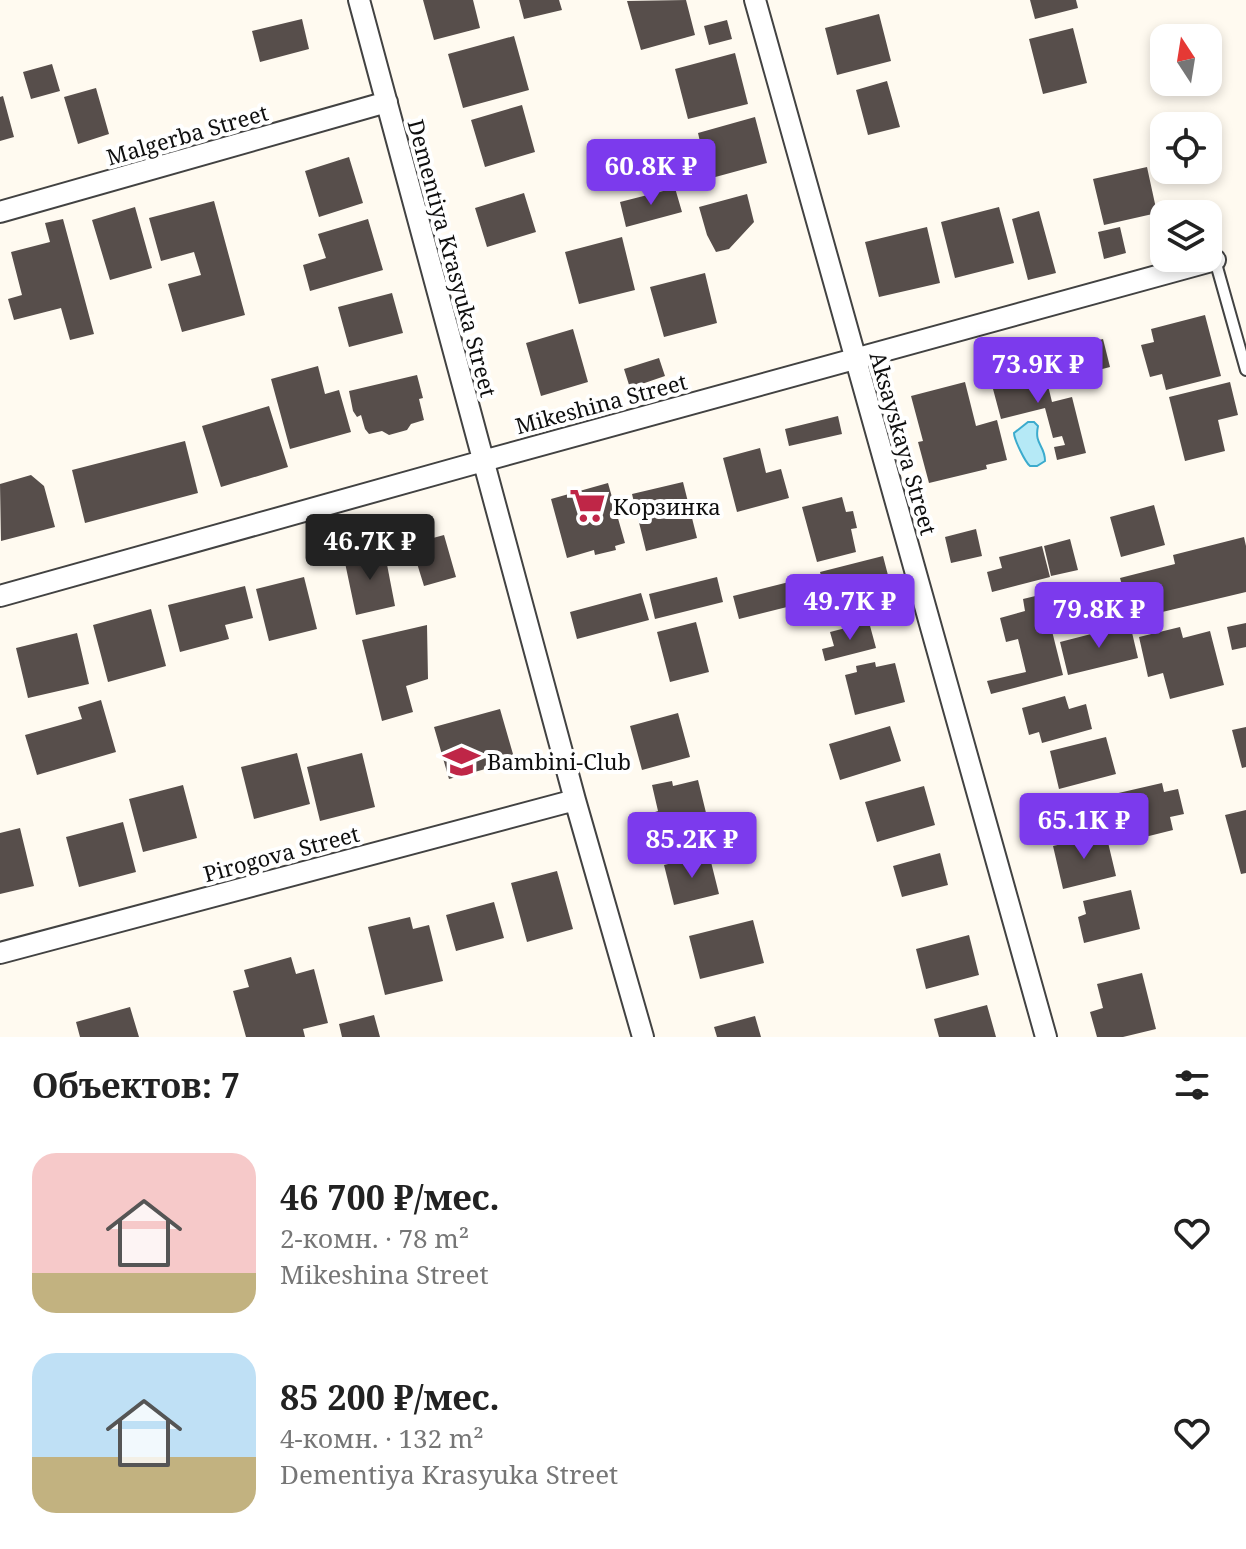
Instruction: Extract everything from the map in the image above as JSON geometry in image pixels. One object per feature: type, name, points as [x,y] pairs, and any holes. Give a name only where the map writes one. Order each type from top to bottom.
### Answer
[{"type":"street","name":"Dementiya Krasyuka Street","points":[[359,0],[575,800],[643,1037]]},
{"type":"street","name":"Aksayskaya Street","points":[[755,0],[1046,1037]]},
{"type":"street","name":"Malgerba Street","points":[[0,212],[387,102]]},
{"type":"street","name":"Mikeshina Street","points":[[0,596],[1171,272]]},
{"type":"street","name":"Pirogova Street","points":[[0,953],[575,800]]},
{"type":"lane","points":[[1218,272],[1246,370]]},
{"type":"water","points":[[1028,422],[1038,426],[1037,437],[1045,456],[1045,461],[1037,466],[1028,464],[1014,436]]},
{"type":"building","points":[[423,0],[473,0],[480,28],[434,40]]},
{"type":"building","points":[[519,0],[559,0],[562,10],[524,19]]},
{"type":"building","points":[[686,0],[695,35],[641,50],[627,1]]},
{"type":"building","points":[[1030,0],[1076,0],[1078,8],[1035,19]]},
{"type":"building","points":[[879,14],[891,61],[837,75],[825,28]]},
{"type":"building","points":[[302,19],[309,49],[260,62],[252,31]]},
{"type":"building","points":[[727,20],[732,39],[709,45],[704,26]]},
{"type":"building","points":[[1073,28],[1087,83],[1043,94],[1029,39]]},
{"type":"building","points":[[514,36],[529,90],[463,108],[448,54]]},
{"type":"building","points":[[735,53],[748,104],[688,119],[675,69]]},
{"type":"building","points":[[52,64],[60,91],[31,99],[23,72]]},
{"type":"building","points":[[887,81],[900,127],[868,135],[856,90]]},
{"type":"building","points":[[96,88],[109,134],[78,144],[64,97]]},
{"type":"building","points":[[3,96],[14,137],[0,141],[0,97]]},
{"type":"building","points":[[522,105],[535,152],[485,167],[471,120]]},
{"type":"building","points":[[755,117],[767,163],[675,188],[670,169],[704,159],[698,133]]},
{"type":"building","points":[[349,157],[363,203],[319,217],[305,171]]},
{"type":"building","points":[[1147,167],[1154,200],[1150,200],[1150,215],[1104,225],[1093,179]]},
{"type":"building","points":[[675,188],[682,212],[626,227],[620,202]]},
{"type":"building","points":[[524,193],[536,232],[487,247],[475,208]]},
{"type":"building","points":[[747,194],[754,222],[729,249],[716,252],[707,235],[699,207]]},
{"type":"building","points":[[214,201],[245,315],[182,332],[168,284],[201,275],[194,252],[161,261],[149,218]]},
{"type":"building","points":[[135,207],[152,268],[110,280],[92,220]]},
{"type":"building","points":[[999,207],[1014,263],[955,278],[941,222]]},
{"type":"building","points":[[1039,211],[1056,273],[1028,280],[1012,219]]},
{"type":"building","points":[[63,219],[94,334],[70,340],[61,308],[14,320],[8,299],[22,295],[11,252],[50,242],[45,223]]},
{"type":"building","points":[[368,219],[383,270],[310,291],[303,265],[326,258],[318,234]]},
{"type":"building","points":[[927,227],[940,283],[879,297],[865,242]]},
{"type":"building","points":[[1120,227],[1126,253],[1104,259],[1098,232]]},
{"type":"building","points":[[622,237],[635,290],[579,304],[565,252]]},
{"type":"building","points":[[705,273],[717,323],[664,337],[650,287]]},
{"type":"building","points":[[392,293],[403,333],[349,347],[338,307]]},
{"type":"building","points":[[1205,315],[1221,376],[1166,390],[1162,374],[1150,377],[1141,345],[1154,342],[1151,329]]},
{"type":"building","points":[[573,329],[588,382],[541,396],[526,343]]},
{"type":"building","points":[[1103,339],[1110,367],[1068,378],[1061,349]]},
{"type":"building","points":[[659,358],[665,376],[630,388],[624,369]]},
{"type":"building","points":[[1042,361],[1052,402],[1072,397],[1086,453],[1057,460],[1054,447],[1065,445],[1062,436],[1053,438],[1045,408],[1001,419],[989,374]]},
{"type":"building","points":[[318,366],[325,394],[339,390],[351,432],[290,449],[271,379]]},
{"type":"building","points":[[417,375],[424,420],[411,424],[407,430],[389,435],[382,431],[369,434],[361,415],[357,417],[353,411],[349,391]]},
{"type":"building","points":[[965,382],[976,426],[997,420],[1007,460],[986,465],[987,469],[929,483],[918,442],[923,441],[911,396]]},
{"type":"building","points":[[1230,382],[1238,415],[1218,420],[1225,451],[1185,461],[1169,397]]},
{"type":"building","points":[[269,406],[288,467],[221,487],[202,426]]},
{"type":"building","points":[[838,416],[842,434],[789,446],[785,429]]},
{"type":"building","points":[[185,441],[198,493],[85,523],[72,470]]},
{"type":"building","points":[[760,448],[766,473],[781,469],[789,498],[737,512],[723,458]]},
{"type":"building","points":[[31,475],[44,486],[55,527],[1,541],[0,484]]},
{"type":"building","points":[[683,482],[697,538],[646,551],[632,494]]},
{"type":"building","points":[[608,483],[625,543],[615,546],[616,550],[595,555],[594,550],[567,558],[551,499]]},
{"type":"building","points":[[842,497],[846,512],[853,511],[857,528],[851,529],[856,552],[817,562],[802,507]]},
{"type":"building","points":[[1154,505],[1165,545],[1121,557],[1110,517]]},
{"type":"building","points":[[976,529],[982,556],[951,563],[945,537]]},
{"type":"building","points":[[444,535],[456,577],[424,586],[411,544]]},
{"type":"building","points":[[1244,537],[1246,592],[1158,613],[1140,608],[1125,596],[1120,578],[1175,564],[1173,555]]},
{"type":"building","points":[[1070,539],[1078,570],[1051,576],[1044,546]]},
{"type":"building","points":[[1042,546],[1050,577],[992,592],[987,572],[1002,568],[999,557]]},
{"type":"building","points":[[384,549],[395,606],[356,615],[344,558]]},
{"type":"building","points":[[883,556],[889,579],[856,587],[860,606],[807,619],[803,603],[739,619],[733,596],[797,580],[800,589],[823,583],[820,572]]},
{"type":"building","points":[[304,577],[317,629],[269,641],[256,589]]},
{"type":"building","points":[[717,577],[723,602],[655,619],[649,594]]},
{"type":"building","points":[[245,586],[253,618],[225,625],[229,639],[180,652],[168,605]]},
{"type":"building","points":[[1052,592],[1057,613],[1048,615],[1063,675],[991,694],[987,681],[1026,672],[1018,639],[1006,642],[1000,618],[1025,611],[1023,599]]},
{"type":"building","points":[[641,593],[649,620],[577,639],[570,612]]},
{"type":"building","points":[[151,609],[166,666],[108,682],[93,625]]},
{"type":"building","points":[[696,622],[709,672],[670,682],[657,632]]},
{"type":"building","points":[[869,622],[876,648],[825,661],[822,649],[834,646],[830,632]]},
{"type":"building","points":[[1246,623],[1246,647],[1232,650],[1227,627]]},
{"type":"building","points":[[1130,624],[1138,658],[1068,675],[1060,642]]},
{"type":"building","points":[[427,625],[428,679],[406,686],[413,712],[382,721],[362,640]]},
{"type":"building","points":[[1180,627],[1183,638],[1210,631],[1224,685],[1170,699],[1163,673],[1148,677],[1139,637]]},
{"type":"building","points":[[77,633],[89,684],[28,698],[16,648]]},
{"type":"building","points":[[875,662],[876,667],[895,663],[905,702],[855,715],[845,675],[857,672],[856,666]]},
{"type":"building","points":[[1065,696],[1069,709],[1086,704],[1092,729],[1042,743],[1039,732],[1029,735],[1022,708]]},
{"type":"building","points":[[101,700],[116,752],[37,775],[25,735],[82,719],[78,707]]},
{"type":"building","points":[[500,709],[515,761],[449,779],[434,727]]},
{"type":"building","points":[[678,713],[690,757],[642,770],[630,726]]},
{"type":"building","points":[[890,726],[901,761],[840,780],[829,744]]},
{"type":"building","points":[[1246,727],[1246,767],[1242,768],[1232,730]]},
{"type":"building","points":[[1106,737],[1116,774],[1059,789],[1050,751]]},
{"type":"building","points":[[297,753],[310,804],[254,819],[241,767]]},
{"type":"building","points":[[362,753],[375,807],[320,821],[307,767]]},
{"type":"building","points":[[698,780],[708,821],[658,836],[652,813],[658,811],[652,785],[672,781],[673,786]]},
{"type":"building","points":[[1162,783],[1164,792],[1178,789],[1184,814],[1170,817],[1173,830],[1113,845],[1104,810],[1069,818],[1065,802]]},
{"type":"building","points":[[183,785],[197,838],[143,852],[129,799]]},
{"type":"building","points":[[924,786],[935,825],[877,842],[865,802]]},
{"type":"building","points":[[1246,810],[1246,873],[1241,874],[1225,815]]},
{"type":"building","points":[[123,822],[136,872],[79,887],[66,837]]},
{"type":"building","points":[[20,828],[34,886],[0,894],[0,833]]},
{"type":"building","points":[[1106,834],[1116,876],[1063,889],[1053,846]]},
{"type":"building","points":[[940,853],[948,885],[902,897],[893,866]]},
{"type":"building","points":[[709,854],[719,894],[674,905],[664,865]]},
{"type":"building","points":[[557,871],[573,929],[527,942],[511,883]]},
{"type":"building","points":[[1131,890],[1140,929],[1084,943],[1078,917],[1086,914],[1083,901]]},
{"type":"building","points":[[494,902],[504,938],[456,951],[446,915]]},
{"type":"building","points":[[410,917],[413,929],[429,925],[443,981],[385,995],[368,927]]},
{"type":"building","points":[[753,920],[764,963],[700,979],[689,936]]},
{"type":"building","points":[[969,935],[979,975],[926,989],[916,949]]},
{"type":"building","points":[[291,957],[296,974],[314,969],[328,1023],[303,1029],[305,1037],[246,1037],[233,991],[249,987],[244,970]]},
{"type":"building","points":[[1142,973],[1156,1029],[1123,1037],[1097,1037],[1090,1012],[1103,1008],[1097,984]]},
{"type":"building","points":[[987,1005],[996,1037],[939,1037],[934,1019]]},
{"type":"building","points":[[130,1007],[139,1037],[80,1037],[76,1022]]},
{"type":"building","points":[[374,1015],[380,1037],[342,1037],[339,1024]]},
{"type":"building","points":[[755,1016],[761,1037],[717,1037],[714,1027]]},
{"type":"place","name":"Корзинка","points":[[587,506]]},
{"type":"place","name":"Bambini-Club","points":[[461,761]]}]
